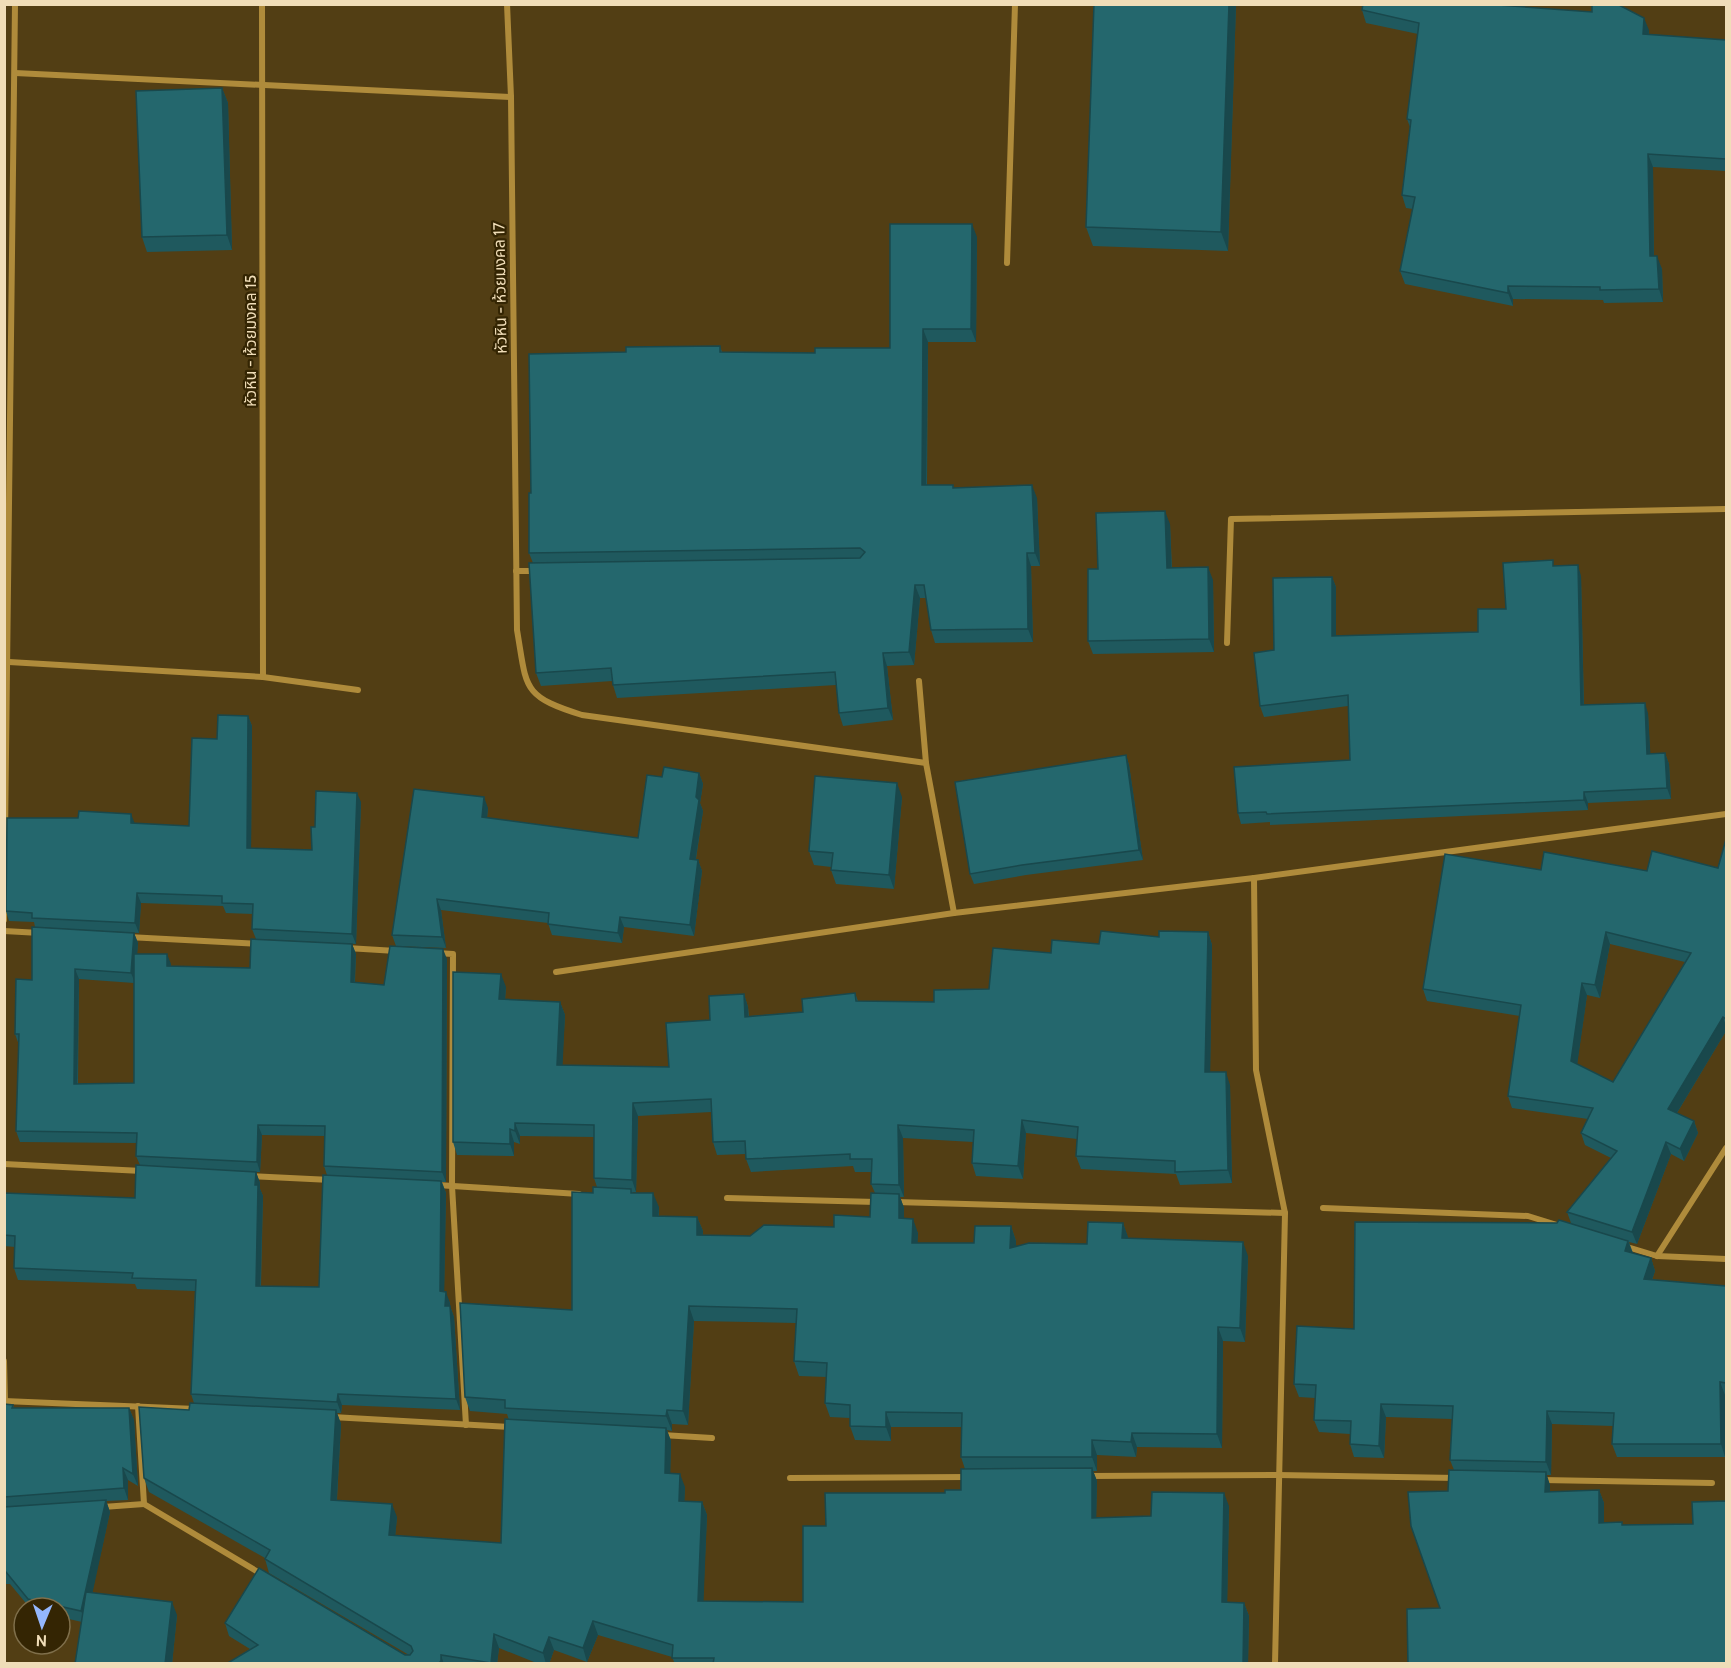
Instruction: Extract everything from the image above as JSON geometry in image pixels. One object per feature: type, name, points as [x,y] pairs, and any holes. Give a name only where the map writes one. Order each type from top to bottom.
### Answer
[{"type":"street","points":[[4,920],[9,662],[15,4]]},
{"type":"street","name":"หัวหิน - ห้วยมงคล 15","points":[[262,4],[264,86],[263,677]]},
{"type":"street","name":"หัวหิน - ห้วยมงคล 17","points":[[507,4],[511,98],[517,630],[527,686],[550,705],[582,715],[926,764]]},
{"type":"street","points":[[1007,263],[1015,4]]},
{"type":"street","points":[[15,73],[511,98]]},
{"type":"street","points":[[1227,644],[1231,519],[1726,509]]},
{"type":"street","points":[[516,571],[540,571]]},
{"type":"street","points":[[9,662],[263,677],[358,690]]},
{"type":"street","points":[[919,681],[926,764],[954,912]]},
{"type":"street","points":[[556,972],[954,912],[1254,878],[1726,814]]},
{"type":"street","points":[[1254,878],[1256,1071],[1285,1213],[1275,1664]]},
{"type":"street","points":[[4,931],[52,934]]},
{"type":"street","points":[[122,937],[264,944]]},
{"type":"street","points":[[335,948],[405,951]]},
{"type":"street","points":[[429,952],[453,954],[452,1186],[466,1425]]},
{"type":"street","points":[[1657,1256],[1726,1148]]},
{"type":"street","points":[[4,1164],[146,1171]]},
{"type":"street","points":[[240,1176],[334,1180]]},
{"type":"street","points":[[428,1185],[582,1194]]},
{"type":"street","points":[[727,1198],[881,1202]]},
{"type":"street","points":[[893,1202],[1285,1213]]},
{"type":"street","points":[[1323,1208],[1528,1216],[1560,1226]]},
{"type":"street","points":[[1614,1243],[1657,1256],[1726,1259]]},
{"type":"street","points":[[4,1361],[5,1401],[208,1410]]},
{"type":"street","points":[[138,1406],[144,1504]]},
{"type":"street","points":[[325,1417],[524,1428]]},
{"type":"street","points":[[653,1434],[712,1438]]},
{"type":"street","points":[[1075,1476],[1278,1475],[1466,1478]]},
{"type":"street","points":[[790,1478],[980,1477]]},
{"type":"street","points":[[1536,1480],[1712,1483]]},
{"type":"street","points":[[98,1507],[144,1504],[274,1581]]},
{"type":"building","points":[[1094,4],[1229,4],[1221,232],[1086,227]]},
{"type":"building","points":[[1363,4],[1484,4],[1592,12],[1592,4],[1617,4],[1644,18],[1643,34],[1726,40],[1726,159],[1648,154],[1650,256],[1657,256],[1659,289],[1600,290],[1600,287],[1508,286],[1508,293],[1400,271],[1415,197],[1402,195],[1411,120],[1407,119],[1419,23],[1362,10]]},
{"type":"building","points":[[222,88],[227,235],[142,237],[136,91]]},
{"type":"building","points":[[890,224],[972,224],[971,329],[923,329],[922,485],[953,485],[953,488],[1032,485],[1035,553],[1027,553],[1028,629],[931,630],[924,585],[915,585],[909,652],[883,653],[888,708],[839,713],[835,672],[613,685],[611,668],[536,673],[529,563],[860,558],[865,552],[860,548],[529,553],[529,493],[531,493],[529,354],[626,352],[626,347],[720,346],[720,352],[815,353],[815,348],[890,348]]},
{"type":"building","points":[[1165,511],[1167,568],[1208,567],[1209,639],[1088,641],[1088,569],[1098,569],[1096,513]]},
{"type":"building","points":[[1553,560],[1553,566],[1578,565],[1581,705],[1645,703],[1647,754],[1665,753],[1667,788],[1584,792],[1584,800],[1267,814],[1266,812],[1238,813],[1234,767],[1350,760],[1348,695],[1260,706],[1254,653],[1274,650],[1273,578],[1332,577],[1332,636],[1478,632],[1478,609],[1506,609],[1503,563]]},
{"type":"building","points":[[218,715],[248,716],[247,848],[312,850],[311,827],[315,827],[316,791],[357,793],[352,934],[252,929],[253,904],[222,903],[222,896],[137,893],[135,923],[32,918],[32,913],[6,911],[7,818],[78,818],[79,811],[131,814],[131,823],[189,826],[192,738],[217,739]]},
{"type":"building","points":[[1126,755],[1139,850],[970,874],[955,782]]},
{"type":"building","points":[[664,767],[699,773],[696,797],[699,800],[690,859],[698,860],[690,925],[620,917],[618,933],[548,924],[549,913],[437,899],[442,937],[392,935],[414,789],[484,797],[482,817],[638,838],[647,775],[662,777]]},
{"type":"building","points":[[815,776],[897,783],[889,875],[831,870],[833,853],[809,851]]},
{"type":"building","points":[[1726,839],[1726,1019],[1723,1017],[1668,1109],[1694,1121],[1680,1149],[1666,1142],[1632,1232],[1567,1212],[1617,1151],[1581,1133],[1593,1108],[1508,1096],[1521,1005],[1423,989],[1445,854],[1541,870],[1544,852],[1647,871],[1652,851],[1718,868]],"holes":[[[1606,932],[1691,953],[1613,1082],[1571,1061],[1582,983],[1595,985]]]},
{"type":"building","points":[[32,927],[134,933],[131,973],[75,969],[74,1084],[134,1083],[134,954],[167,954],[167,966],[250,968],[251,939],[352,944],[351,982],[384,985],[390,946],[443,949],[442,1172],[324,1166],[325,1126],[258,1125],[257,1162],[136,1156],[137,1133],[16,1131],[19,1034],[15,1034],[16,979],[32,980]]},
{"type":"building","points":[[1101,931],[1159,937],[1159,931],[1208,932],[1205,1072],[1226,1072],[1228,1170],[1175,1172],[1175,1161],[1076,1156],[1078,1127],[1022,1120],[1018,1166],[972,1163],[974,1130],[898,1125],[899,1185],[871,1184],[872,1159],[850,1159],[850,1154],[746,1159],[745,1141],[713,1142],[711,1099],[633,1103],[632,1180],[594,1178],[594,1125],[515,1123],[515,1131],[510,1129],[510,1144],[453,1142],[453,972],[501,974],[499,999],[560,1002],[557,1065],[669,1067],[666,1023],[710,1020],[709,996],[744,994],[745,1017],[803,1012],[802,999],[855,993],[856,1001],[934,1002],[934,990],[989,989],[993,948],[1051,953],[1052,940],[1099,944]]},
{"type":"building","points":[[136,1165],[256,1172],[255,1185],[258,1185],[256,1286],[319,1287],[323,1175],[441,1181],[440,1291],[446,1292],[445,1306],[450,1306],[456,1399],[338,1394],[337,1402],[191,1394],[196,1280],[132,1278],[133,1273],[14,1268],[15,1236],[4,1235],[4,1193],[135,1198]]},
{"type":"building","points":[[593,1187],[631,1189],[631,1193],[653,1193],[653,1216],[697,1217],[697,1235],[750,1236],[764,1225],[834,1227],[834,1215],[870,1217],[871,1193],[899,1194],[899,1218],[913,1219],[912,1243],[974,1243],[975,1226],[1011,1226],[1010,1248],[1029,1243],[1087,1244],[1088,1222],[1123,1223],[1122,1238],[1243,1242],[1240,1328],[1218,1327],[1217,1434],[1132,1433],[1131,1442],[1092,1440],[1092,1457],[961,1457],[962,1413],[886,1412],[886,1427],[850,1426],[850,1405],[825,1403],[827,1363],[794,1361],[797,1309],[689,1306],[683,1411],[667,1410],[666,1416],[505,1408],[505,1400],[465,1397],[460,1303],[572,1310],[572,1192],[593,1193]]},
{"type":"building","points":[[1559,1220],[1628,1241],[1625,1251],[1651,1258],[1644,1279],[1726,1286],[1726,1383],[1720,1382],[1721,1444],[1612,1444],[1614,1413],[1547,1411],[1546,1462],[1450,1460],[1453,1406],[1381,1404],[1379,1446],[1350,1444],[1351,1421],[1314,1420],[1316,1385],[1294,1384],[1297,1326],[1354,1329],[1355,1222],[1557,1223]]},
{"type":"building","points":[[190,1403],[336,1410],[331,1500],[392,1504],[389,1535],[501,1543],[505,1419],[666,1428],[665,1473],[680,1474],[679,1501],[702,1502],[698,1601],[803,1602],[803,1526],[826,1526],[825,1493],[945,1493],[945,1490],[961,1490],[961,1469],[1092,1468],[1092,1518],[1151,1516],[1152,1492],[1224,1493],[1222,1602],[1244,1603],[1243,1664],[713,1664],[714,1658],[672,1658],[673,1645],[593,1621],[583,1648],[549,1637],[543,1653],[494,1634],[491,1663],[441,1655],[441,1661],[438,1664],[226,1664],[258,1645],[225,1623],[259,1568],[405,1655],[410,1655],[413,1651],[411,1646],[265,1559],[270,1550],[144,1478],[139,1407],[189,1410]]},
{"type":"building","points":[[4,1404],[13,1405],[12,1408],[129,1408],[133,1474],[123,1468],[124,1488],[4,1497]]},
{"type":"building","points":[[1449,1470],[1546,1472],[1545,1492],[1599,1490],[1599,1523],[1693,1524],[1692,1502],[1726,1501],[1726,1664],[1408,1664],[1407,1609],[1440,1608],[1411,1526],[1408,1492],[1448,1491]]},
{"type":"building","points":[[106,1500],[81,1611],[72,1609],[72,1596],[26,1596],[4,1572],[4,1507]]},
{"type":"building","points":[[86,1592],[172,1602],[165,1664],[75,1664]]}]
